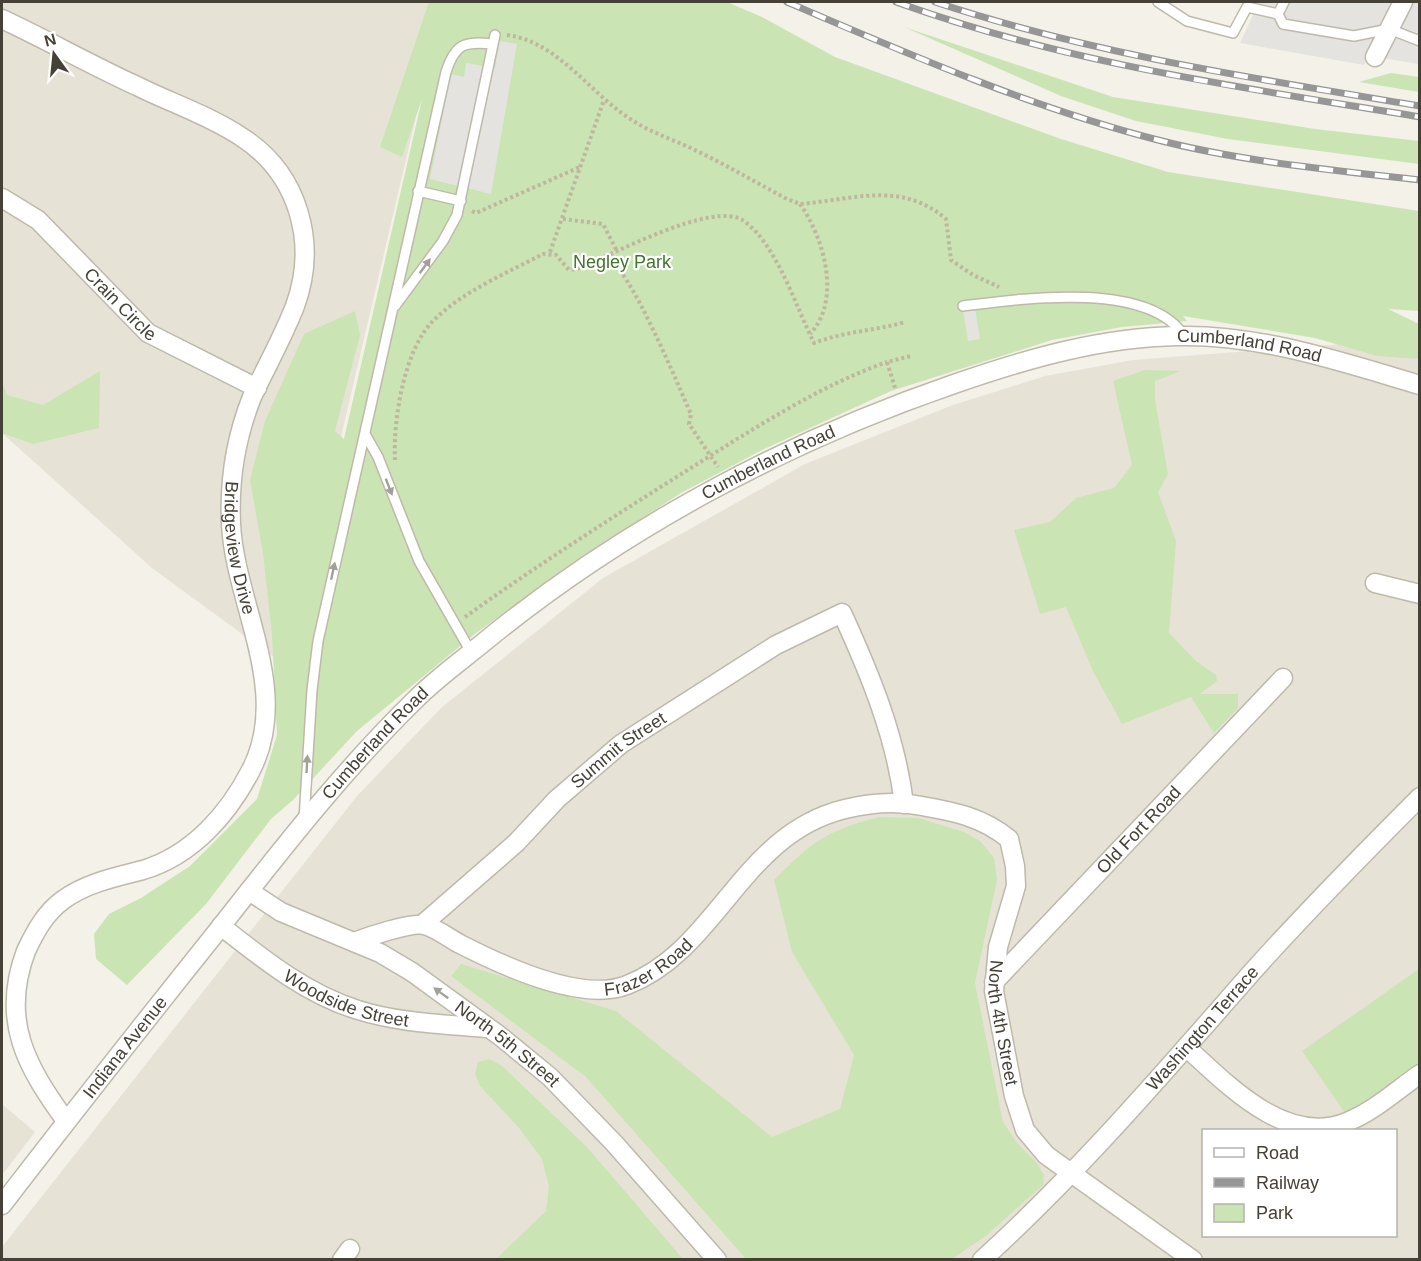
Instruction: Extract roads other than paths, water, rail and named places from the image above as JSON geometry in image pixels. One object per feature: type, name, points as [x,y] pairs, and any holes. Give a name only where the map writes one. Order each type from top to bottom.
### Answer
[{"type":"street","points":[[1375,57],[1403,2]]},
{"type":"street","name":"Bridgeview Drive","points":[[2,20],[243,137],[277,171],[293,197],[302,221],[306,264],[295,305],[257,387],[241,430],[234,465],[231,524],[234,553],[264,682],[265,713],[259,748],[250,773],[225,811],[193,843],[147,869],[105,880],[63,899],[35,932],[15,978],[11,1007],[15,1033],[23,1055],[41,1086],[66,1121]]},
{"type":"street","name":"Crain Circle","points":[[2,198],[38,220],[148,333],[257,387]]},
{"type":"street","name":"Cumberland Road","points":[[249,891],[362,754],[420,694],[526,607],[648,526],[802,445],[909,399],[1027,360],[1145,337],[1184,336],[1275,346],[1419,385]]},
{"type":"street","points":[[1375,583],[1419,594]]},
{"type":"street","name":"Summit Street","points":[[423,924],[516,843],[557,799],[621,744],[776,645],[842,613],[868,673],[896,755],[904,804]]},
{"type":"street","name":"Old Fort Road","points":[[994,982],[1283,678]]},
{"type":"street","name":"Washington Terrace","points":[[982,1260],[1070,1173],[1263,961],[1419,797]]},
{"type":"street","name":"Frazer Road","points":[[423,924],[505,965],[589,990],[612,990],[645,977],[676,954],[748,873],[796,828],[831,812],[856,806],[904,804]]},
{"type":"street","name":"North 4th Street","points":[[904,804],[960,813],[981,820],[1009,839],[1012,845],[1016,886],[998,947],[994,982],[1014,1096],[1025,1130],[1046,1155],[1193,1260]]},
{"type":"street","name":"Indiana Avenue","points":[[2,1204],[249,891]]},
{"type":"street","name":"North 5th Street","points":[[249,891],[281,912],[380,952],[412,972],[488,1028],[550,1077],[614,1143],[717,1260]]},
{"type":"street","points":[[354,942],[375,934],[423,924]]},
{"type":"street","name":"Woodside Street","points":[[221,926],[292,980],[356,1010],[383,1017],[488,1028]]},
{"type":"street","points":[[1186,1047],[1267,1113],[1285,1123],[1306,1128],[1326,1128],[1348,1122],[1419,1074]]},
{"type":"lane","points":[[1158,2],[1187,21],[1233,33],[1247,6],[1278,14],[1283,24],[1354,36],[1389,29],[1419,41]]},
{"type":"lane","points":[[1278,14],[1284,2]]},
{"type":"lane","points":[[304,822],[312,690],[318,641],[390,313],[449,62],[460,46],[470,42],[494,40],[461,203],[443,241],[390,313]]},
{"type":"lane","points":[[418,191],[461,203]]},
{"type":"lane","points":[[963,306],[1048,298],[1125,302],[1168,318],[1184,336]]},
{"type":"lane","points":[[365,434],[378,457],[419,561],[471,652]]},
{"type":"railway","points":[[787,2],[1016,96],[1110,127],[1190,148],[1223,154],[1420,180]]},
{"type":"railway","points":[[896,2],[961,24],[1090,58],[1220,84],[1420,117]]},
{"type":"railway","points":[[935,2],[1114,51],[1236,75],[1420,106]]},
{"type":"park label","name":"Negley Park","points":[[622,262]]}]
